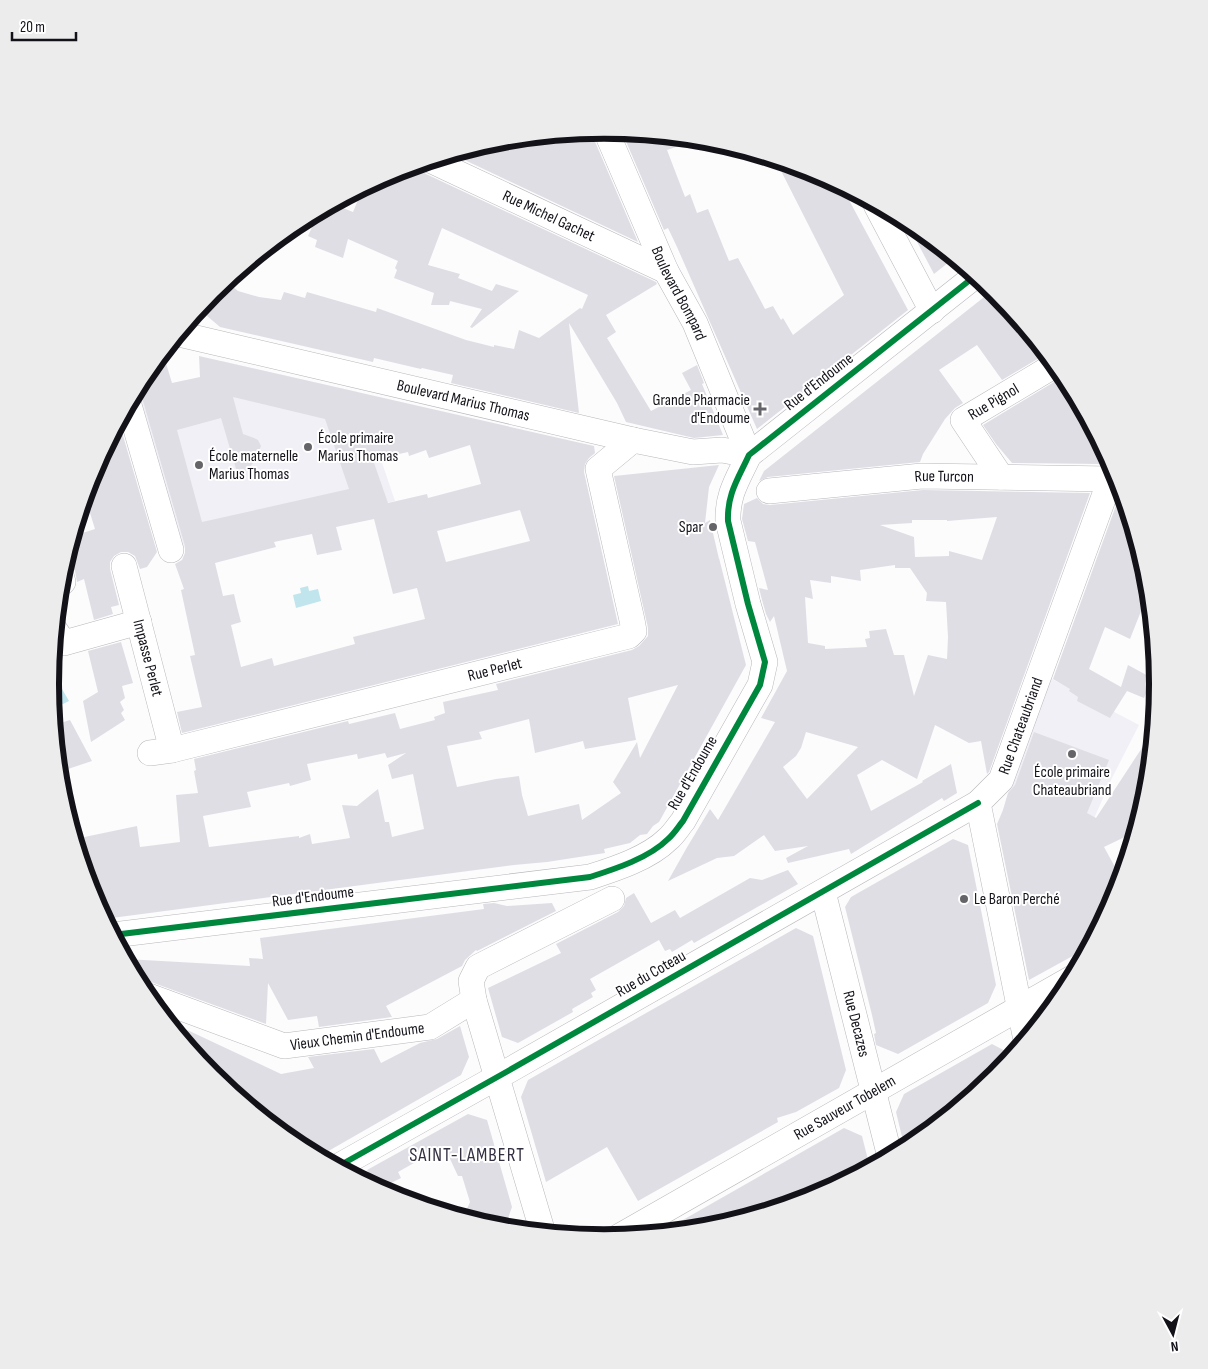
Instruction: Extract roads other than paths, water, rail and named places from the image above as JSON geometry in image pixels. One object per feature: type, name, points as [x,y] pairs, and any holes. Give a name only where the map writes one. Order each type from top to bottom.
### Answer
[{"type":"street","name":"Boulevard Bompard","points":[[609,139],[666,271],[695,323],[749,455]]},
{"type":"street","name":"Rue Michel Gachet","points":[[440,165],[666,271]]},
{"type":"street","points":[[881,215],[932,311]]},
{"type":"street","name":"Rue d'Endoume","points":[[120,934],[590,877],[618,868],[646,855],[668,840],[683,820],[760,685],[762,676],[764,662],[748,604],[727,508],[730,494],[749,455],[970,280]]},
{"type":"street","name":"Boulevard Marius Thomas","points":[[185,335],[633,440],[693,452],[722,450],[749,455]]},
{"type":"street","name":"Rue Pignol","points":[[1001,478],[964,420],[1048,369]]},
{"type":"street","points":[[131,414],[171,550]]},
{"type":"street","name":"Rue Perlet","points":[[161,752],[629,636],[634,630],[598,469],[633,440]]},
{"type":"street","name":"Rue Turcon","points":[[769,491],[922,476],[1109,478]]},
{"type":"street","name":"Rue Chateaubriand","points":[[978,803],[1001,780],[1112,486]]},
{"type":"street","name":"Impasse Perlet","points":[[124,566],[139,622],[161,752]]},
{"type":"street","points":[[61,638],[64,643],[139,622]]},
{"type":"street","points":[[978,803],[1024,1032]]},
{"type":"street","name":"Rue du Coteau","points":[[343,1163],[978,803]]},
{"type":"street","name":"Rue Decazes","points":[[823,892],[888,1150]]},
{"type":"street","points":[[541,1226],[474,1000],[471,981],[478,967],[612,899]]},
{"type":"street","name":"Rue Sauveur Tobelem","points":[[632,1229],[1058,986]]},
{"type":"street","name":"Vieux Chemin d'Endoume","points":[[160,1000],[284,1046],[430,1027],[474,1000]]},
{"type":"water","points":[[308,586],[309,591],[318,589],[321,601],[296,608],[293,595],[301,593],[300,588]]},
{"type":"water","points":[[59,684],[69,701],[60,706]]},
{"type":"place","name":"Grande Pharmacie d'Endoume","points":[[760,409]]},
{"type":"place","name":"École primaire Marius Thomas","points":[[308,447]]},
{"type":"place","name":"École maternelle Marius Thomas","points":[[199,465]]},
{"type":"place","name":"Spar","points":[[713,527]]},
{"type":"place","name":"École primaire Chateaubriand","points":[[1072,754]]},
{"type":"place","name":"Le Baron Perché","points":[[964,899]]},
{"type":"district","name":"SAINT-LAMBERT","points":[[467,1155]]}]
